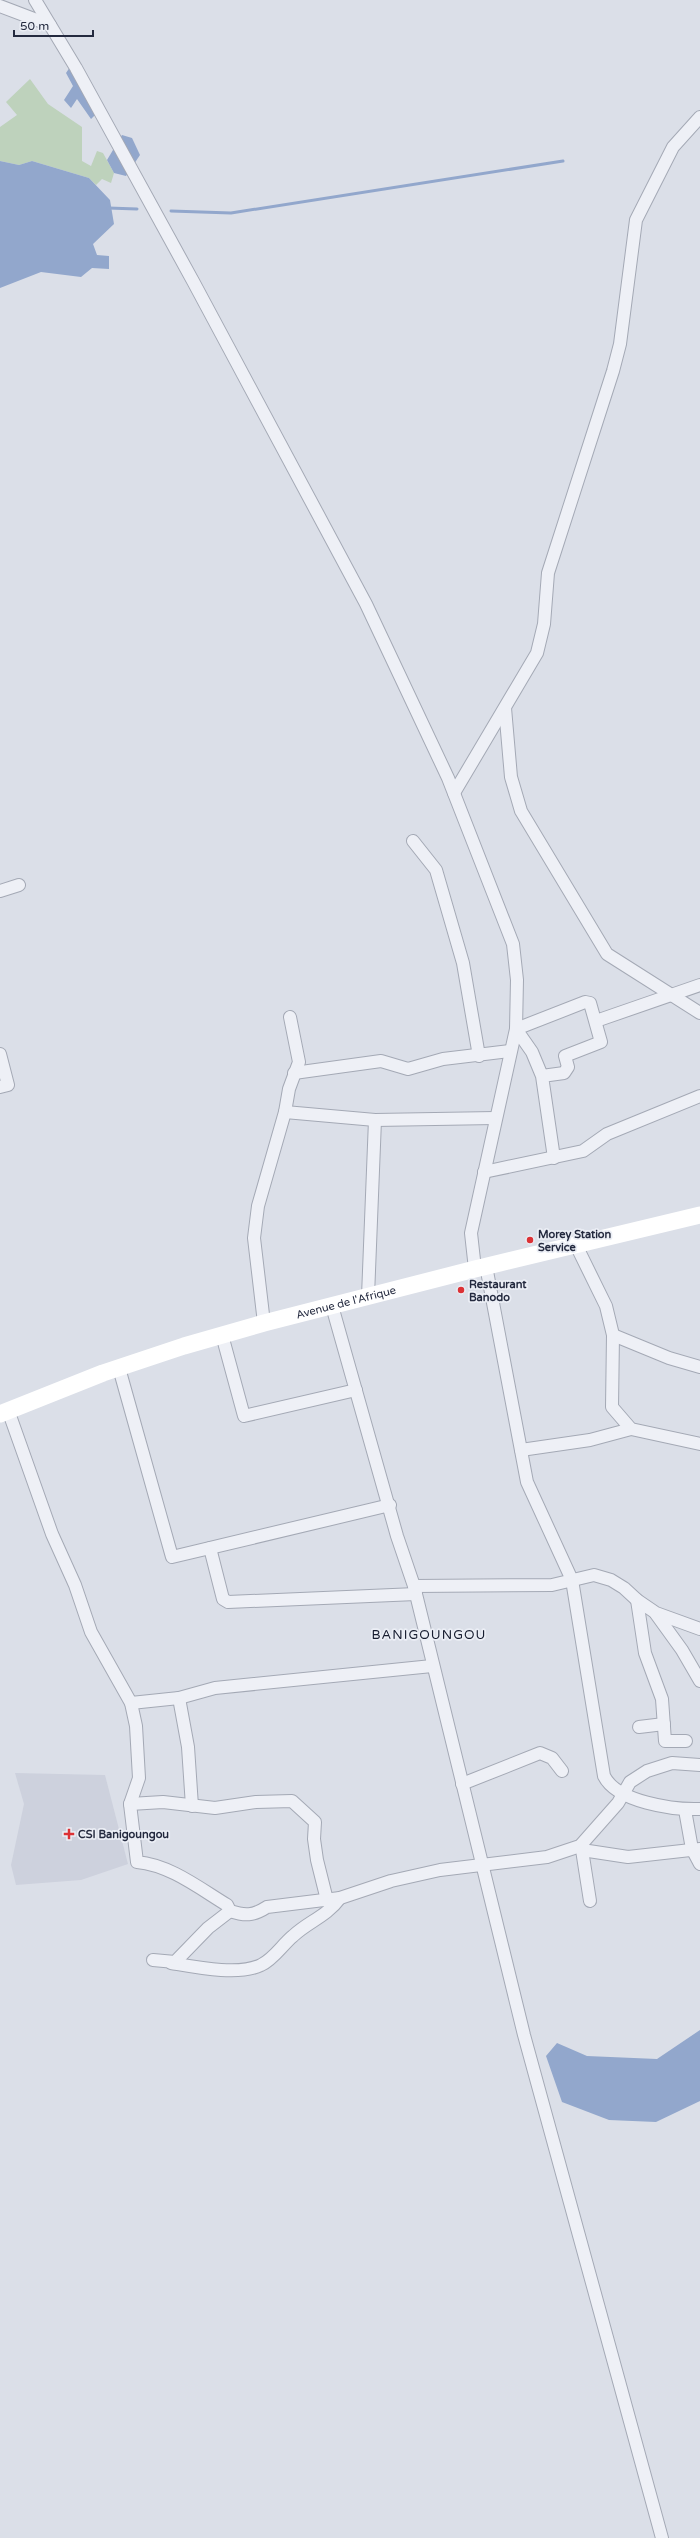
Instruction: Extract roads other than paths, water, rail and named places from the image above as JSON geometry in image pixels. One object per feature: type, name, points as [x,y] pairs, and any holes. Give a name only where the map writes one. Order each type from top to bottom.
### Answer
[{"type":"main road","name":"Avenue de l'Afrique","points":[[4,1412],[119,1368],[264,1322],[332,1306],[480,1267],[700,1215]]},
{"type":"street","points":[[37,2],[194,283],[366,604],[454,793],[513,944],[517,980],[516,1030],[495,1118],[471,1233],[480,1267],[527,1482],[572,1580],[604,1776],[608,1784],[623,1794],[648,1802],[685,1810],[700,1809]]},
{"type":"street","points":[[0,6],[50,25]]},
{"type":"street","points":[[454,793],[537,653],[544,624],[548,573],[613,371],[620,344],[636,220],[673,147],[700,117]]},
{"type":"street","points":[[505,708],[510,777],[522,811],[607,954],[700,1013]]},
{"type":"street","points":[[413,841],[436,870],[463,963],[479,1056]]},
{"type":"street","points":[[0,891],[19,885]]},
{"type":"street","points":[[596,1021],[700,985]]},
{"type":"street","points":[[516,1030],[585,1002],[590,1003],[601,1042],[565,1056],[568,1067],[564,1073],[542,1076]]},
{"type":"street","points":[[264,1322],[254,1238],[258,1206],[285,1112],[289,1089],[299,1062],[290,1017]]},
{"type":"street","points":[[516,1030],[532,1052],[542,1076],[554,1158]]},
{"type":"street","points":[[294,1073],[381,1061],[408,1069],[443,1059],[479,1056],[510,1051]]},
{"type":"street","points":[[0,1054],[8,1085],[0,1087]]},
{"type":"street","points":[[484,1172],[583,1151],[607,1134],[700,1096]]},
{"type":"street","points":[[285,1112],[375,1120],[495,1118]]},
{"type":"street","points":[[368,1296],[375,1120]]},
{"type":"street","points":[[576,1245],[606,1306],[613,1336],[612,1407],[631,1429]]},
{"type":"street","points":[[332,1306],[390,1505],[397,1536],[415,1590],[432,1666],[524,2035],[662,2538]]},
{"type":"street","points":[[222,1335],[244,1416],[356,1390]]},
{"type":"street","points":[[613,1336],[669,1358],[700,1367]]},
{"type":"street","points":[[119,1368],[172,1557],[390,1505]]},
{"type":"street","points":[[4,1412],[52,1534],[75,1584],[91,1632],[132,1703],[136,1726],[139,1778],[130,1804],[137,1862],[147,1862],[186,1880],[227,1905],[230,1911],[247,1916],[256,1914],[267,1907],[340,1898],[399,1879],[481,1863],[547,1857],[581,1848],[628,1857],[696,1849]]},
{"type":"street","points":[[521,1450],[590,1440],[631,1429],[700,1444]]},
{"type":"street","points":[[210,1548],[219,1589],[223,1599],[228,1602],[415,1590],[552,1585],[594,1575],[611,1580],[624,1588],[637,1600],[656,1613],[700,1629]]},
{"type":"street","points":[[637,1600],[645,1653],[662,1699],[665,1741],[686,1741]]},
{"type":"street","points":[[656,1613],[682,1650],[700,1681]]},
{"type":"street","points":[[132,1703],[179,1698],[215,1688],[432,1666]]},
{"type":"street","points":[[179,1698],[188,1747],[192,1806]]},
{"type":"street","points":[[639,1728],[664,1724]]},
{"type":"street","points":[[462,1784],[534,1754],[540,1753],[552,1758],[562,1771]]},
{"type":"street","points":[[581,1848],[605,1820],[630,1782],[656,1766],[672,1763],[700,1765]]},
{"type":"street","points":[[130,1804],[163,1802],[215,1808],[256,1802],[292,1801],[316,1822],[314,1839],[317,1860],[327,1900]]},
{"type":"street","points":[[685,1810],[700,1864]]},
{"type":"street","points":[[581,1848],[590,1901]]},
{"type":"street","points":[[153,1960],[217,1969],[254,1968],[261,1965],[293,1936],[330,1911],[340,1898]]},
{"type":"street","points":[[171,1963],[179,1959],[208,1928],[230,1911]]},
{"type":"water","points":[[70,67],[96,114],[91,119],[77,99],[71,108],[64,100],[73,86],[66,73]]},
{"type":"water","points":[[122,135],[132,138],[140,155],[126,176],[114,173],[107,160]]},
{"type":"water","points":[[0,161],[19,165],[32,161],[89,178],[110,200],[114,224],[93,244],[97,255],[109,256],[109,269],[92,268],[81,277],[41,272],[0,288]]},
{"type":"water","points":[[700,2030],[700,2101],[656,2122],[609,2120],[562,2102],[546,2056],[557,2043],[587,2056],[657,2059]]},
{"type":"waterway","points":[[171,211],[231,213],[563,161]]},
{"type":"waterway","points":[[108,208],[137,209]]},
{"type":"place","name":"Morey Station Service","points":[[530,1240]]},
{"type":"place","name":"Restaurant Banodo","points":[[461,1290]]},
{"type":"place","name":"CSI Banigoungou","points":[[69,1834]]},
{"type":"district","name":"BANIGOUNGOU","points":[[429,1635]]}]
